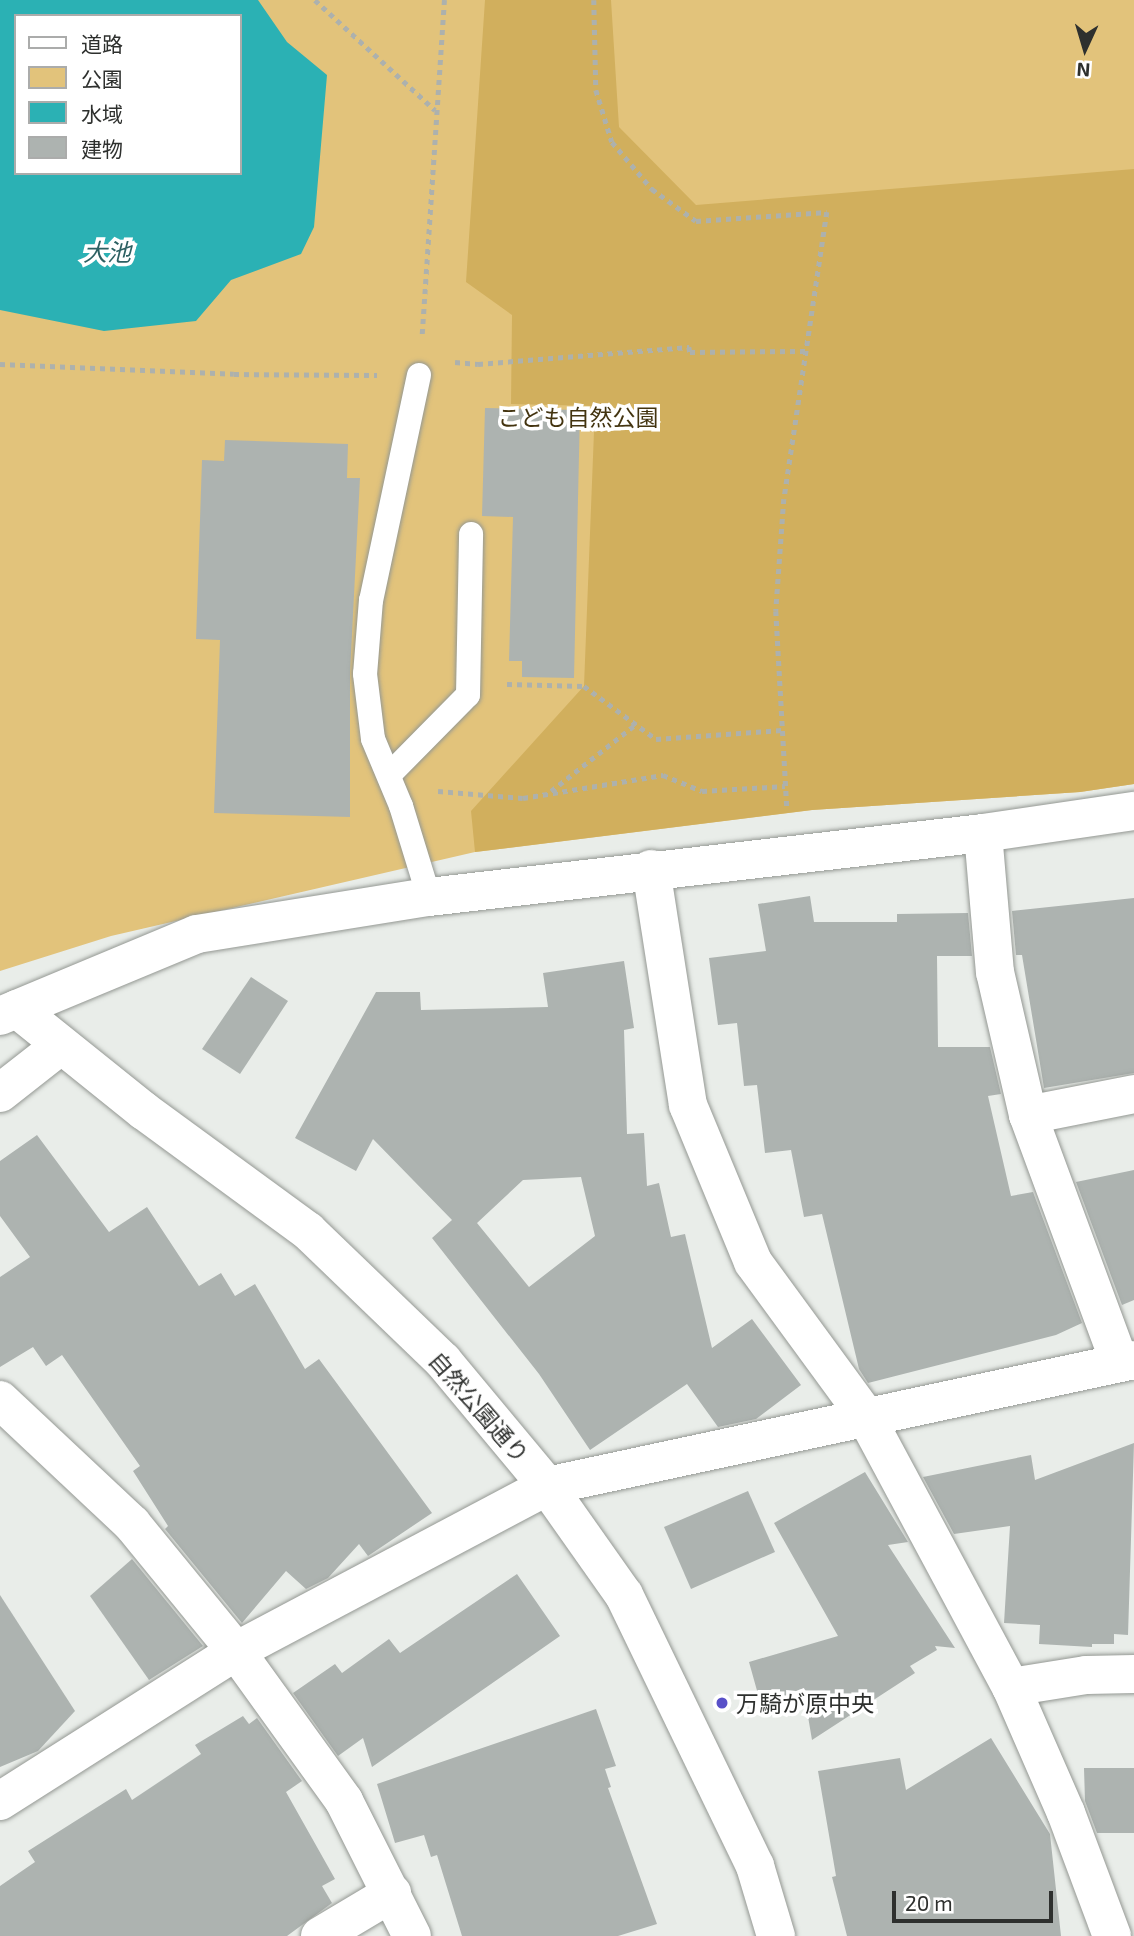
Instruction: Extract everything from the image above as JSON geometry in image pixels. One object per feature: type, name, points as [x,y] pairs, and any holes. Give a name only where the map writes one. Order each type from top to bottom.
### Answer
[{"type":"street","points":[[8,1013],[197,934],[429,897],[651,869],[983,833],[1134,811]]},
{"type":"street","points":[[0,1801],[236,1651],[547,1486],[1127,1360],[1028,1115],[995,972],[983,833]]},
{"type":"street","points":[[651,869],[688,1105],[753,1262],[866,1415],[1011,1687],[1066,1813],[1112,1936]]},
{"type":"street","name":"自然公園通り","points":[[8,1013],[60,1046],[308,1231],[443,1361],[547,1486],[624,1595],[755,1866],[776,1936]]},
{"type":"street","points":[[0,1093],[60,1046]]},
{"type":"street","points":[[1028,1115],[1134,1094]]},
{"type":"street","points":[[0,1399],[132,1524],[236,1651],[344,1801],[412,1936]]},
{"type":"street","points":[[1011,1687],[1086,1675],[1134,1674]]},
{"type":"street","points":[[320,1936],[392,1894]]},
{"type":"lane","points":[[419,367],[371,600],[365,674],[373,739],[392,784],[429,897]]},
{"type":"lane","points":[[392,784],[468,695],[471,534]]},
{"type":"path","points":[[316,0],[436,111]]},
{"type":"path","points":[[419,367],[444,0]]},
{"type":"path","points":[[594,0],[596,90],[612,142],[652,189],[696,221],[827,212],[784,499],[776,611],[791,854]]},
{"type":"path","points":[[0,364],[234,374],[478,364],[689,347],[690,352],[808,352]]},
{"type":"path","points":[[468,686],[584,686],[656,739],[782,730]]},
{"type":"path","points":[[551,792],[636,724]]},
{"type":"path","points":[[392,784],[523,798],[663,775],[702,791],[785,786]]},
{"type":"green space","name":"こども自然公園","points":[[0,0],[1134,0],[1134,784],[1080,792],[812,810],[475,852],[111,936],[0,971]]},
{"type":"shaded area","points":[[485,0],[611,0],[619,127],[696,205],[1134,169],[1134,784],[1080,792],[812,810],[475,852],[471,811],[584,686],[595,406],[511,404],[512,315],[466,282]]},
{"type":"water","name":"大池","points":[[0,0],[258,0],[287,42],[327,75],[314,227],[301,254],[231,280],[196,321],[104,331],[0,310]]},
{"type":"building","points":[[485,408],[580,410],[574,678],[522,677],[522,661],[509,661],[513,517],[482,516]]},
{"type":"building","points":[[225,440],[348,444],[347,478],[360,478],[350,673],[350,817],[214,813],[220,640],[196,639],[202,460],[224,461]]},
{"type":"building","points":[[810,896],[814,922],[897,922],[897,914],[968,913],[972,956],[937,956],[938,1047],[990,1047],[1001,1094],[988,1096],[1011,1196],[1033,1192],[1082,1323],[1056,1335],[868,1383],[859,1369],[822,1214],[804,1217],[791,1150],[765,1153],[757,1085],[744,1086],[737,1023],[718,1025],[709,958],[766,951],[758,904]]},
{"type":"building","points":[[1134,898],[1134,1073],[1044,1088],[1022,955],[1016,955],[1012,911]]},
{"type":"building","points":[[624,961],[634,1028],[624,1030],[627,1134],[644,1133],[647,1186],[659,1183],[671,1237],[685,1234],[712,1348],[752,1319],[801,1385],[756,1419],[718,1427],[687,1384],[590,1450],[539,1374],[432,1238],[452,1220],[373,1139],[356,1171],[295,1138],[376,992],[420,992],[421,1010],[548,1007],[543,973]],"holes":[[[581,1177],[595,1236],[529,1287],[477,1223],[523,1180]]]},
{"type":"building","points":[[251,977],[288,1001],[240,1074],[202,1049]]},
{"type":"building","points":[[37,1135],[109,1232],[147,1207],[199,1286],[221,1273],[235,1296],[255,1284],[305,1369],[319,1359],[432,1513],[368,1556],[359,1544],[328,1578],[306,1589],[286,1571],[242,1623],[165,1529],[168,1526],[133,1471],[140,1466],[62,1355],[46,1366],[33,1347],[0,1367],[0,1277],[30,1257],[0,1216],[0,1161]]},
{"type":"building","points":[[1134,1170],[1134,1300],[1122,1305],[1076,1182]]},
{"type":"building","points":[[1134,1443],[1128,1635],[1114,1634],[1114,1644],[1092,1644],[1092,1647],[1039,1644],[1040,1625],[1004,1623],[1010,1526],[954,1534],[923,1477],[1031,1455],[1035,1480]]},
{"type":"building","points":[[865,1472],[908,1542],[888,1545],[955,1648],[935,1646],[937,1650],[910,1666],[915,1673],[812,1740],[804,1693],[761,1705],[749,1662],[838,1636],[774,1523]]},
{"type":"building","points":[[748,1491],[775,1552],[691,1589],[664,1527]]},
{"type":"building","points":[[132,1559],[203,1646],[149,1680],[90,1596]]},
{"type":"building","points":[[517,1574],[560,1636],[372,1767],[363,1738],[338,1756],[293,1693],[335,1664],[342,1673],[389,1639],[400,1653]]},
{"type":"building","points":[[0,1595],[75,1711],[38,1751],[0,1767]]},
{"type":"building","points":[[596,1709],[616,1766],[605,1769],[611,1787],[608,1788],[657,1924],[618,1936],[462,1936],[437,1855],[431,1857],[424,1835],[395,1843],[377,1784]]},
{"type":"building","points":[[243,1716],[249,1724],[257,1718],[302,1781],[286,1792],[335,1879],[322,1886],[332,1903],[287,1936],[0,1936],[0,1886],[35,1862],[28,1851],[126,1789],[132,1800],[201,1754],[195,1745]]},
{"type":"building","points":[[991,1738],[1050,1834],[1061,1936],[847,1936],[832,1877],[836,1876],[818,1771],[900,1758],[906,1790]]},
{"type":"building","points":[[1084,1768],[1134,1768],[1134,1833],[1097,1833],[1085,1801]]},
{"type":"place","name":"万騎が原中央","points":[[722,1703]]}]
